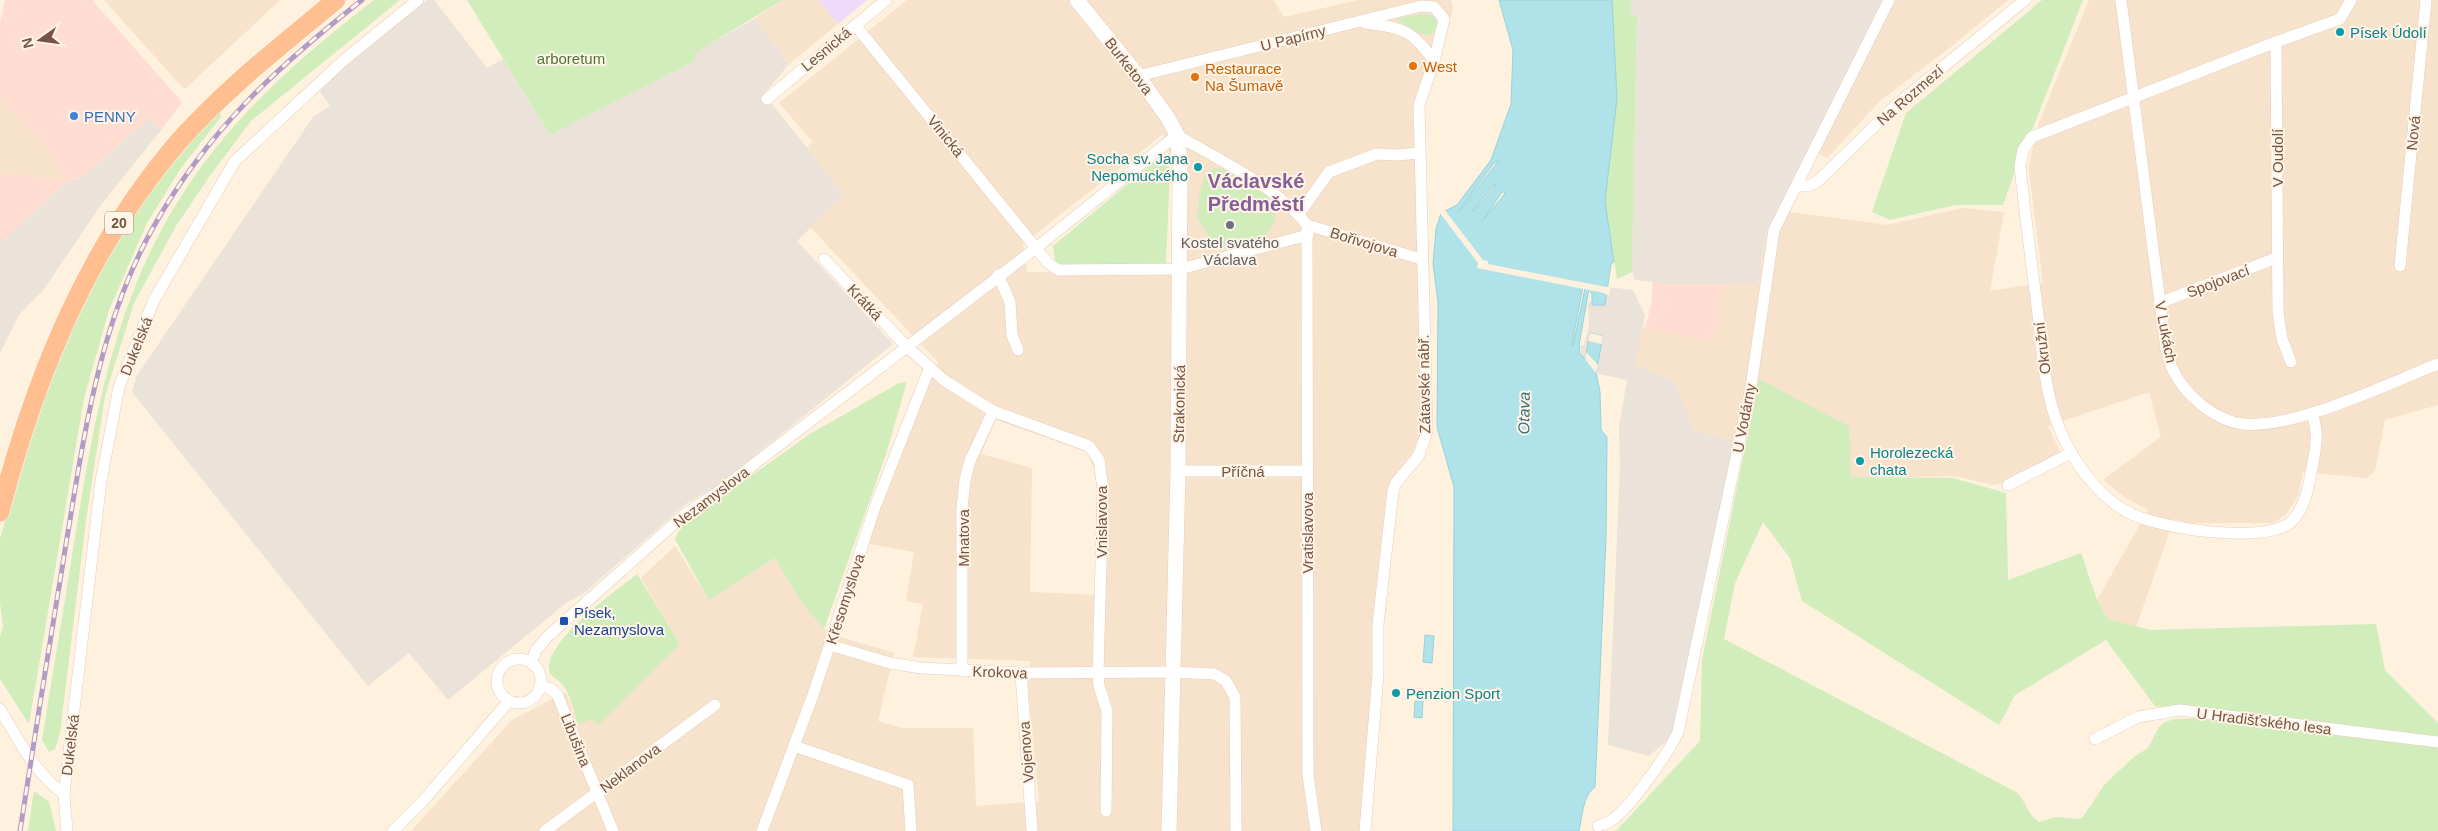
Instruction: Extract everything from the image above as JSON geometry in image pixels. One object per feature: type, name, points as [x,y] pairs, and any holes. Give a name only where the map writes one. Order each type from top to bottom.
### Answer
[{"type":"highway","name":"20","points":[[0,468],[36,358],[84,257],[112,213],[152,157],[192,112],[233,72],[318,0]]},
{"type":"highway","name":"20","points":[[0,512],[27,416],[48,358],[92,266],[128,208],[179,142],[244,75],[336,0]]},
{"type":"main road","name":"Burketova","points":[[1077,0],[1138,76],[1168,118],[1177,135]]},
{"type":"main road","name":"Strakonická","points":[[1169,831],[1178,471],[1181,184],[1177,135]]},
{"type":"street","name":"Dukelská","points":[[67,831],[64,794],[101,481],[120,387],[154,300],[235,161],[344,60],[418,0]]},
{"type":"street","name":"Lesnická","points":[[767,99],[886,0]]},
{"type":"street","name":"U Vodárny","points":[[1598,826],[1613,820],[1626,806],[1670,750],[1678,732],[1749,396],[1774,230],[1889,0]]},
{"type":"street","name":"Na Rozmezí","points":[[1796,186],[1808,186],[1818,181],[1895,106],[2025,0]]},
{"type":"street","name":"V Lukách","points":[[2121,0],[2166,349],[2173,370],[2198,402],[2217,415],[2242,424],[2273,423],[2312,413],[2438,364]]},
{"type":"street","points":[[2276,42],[2340,19],[2351,0]]},
{"type":"street","name":"Nová","points":[[2400,266],[2426,0]]},
{"type":"street","name":"U Papírny","points":[[1138,76],[1421,6],[1434,7],[1444,19]]},
{"type":"street","name":"Zátavské nábř.","points":[[1365,831],[1378,674],[1378,624],[1393,491],[1396,483],[1416,461],[1422,449],[1427,431],[1421,259],[1419,105],[1434,61],[1444,19]]},
{"type":"street","points":[[1359,22],[1405,30],[1420,42],[1434,61]]},
{"type":"street","name":"Vinická","points":[[855,25],[1048,263],[1058,270],[1180,269],[1308,230]]},
{"type":"street","name":"Okružní","points":[[2276,42],[2032,137],[2023,150],[2020,167],[2046,389],[2057,426],[2071,453],[2095,486],[2124,511],[2164,526],[2198,531],[2270,531],[2292,521],[2304,501],[2316,447],[2318,429],[2312,413]]},
{"type":"street","name":"V Oudolí","points":[[2276,42],[2276,258],[2278,314],[2282,339],[2291,362]]},
{"type":"street","points":[[1177,135],[1269,190],[1299,214],[1308,230]]},
{"type":"street","name":"Nezamyslova","points":[[531,663],[536,650],[547,637],[684,515],[736,478],[998,275],[1036,248],[1177,135]]},
{"type":"street","points":[[1299,214],[1329,172],[1378,154],[1397,156],[1419,153]]},
{"type":"street","name":"Bořivojova","points":[[1308,230],[1421,259]]},
{"type":"street","name":"Vratislavova","points":[[1308,230],[1308,775],[1316,831]]},
{"type":"street","name":"Spojovací","points":[[2159,303],[2276,258]]},
{"type":"street","name":"Krátká","points":[[824,259],[906,346]]},
{"type":"street","points":[[998,275],[1010,302],[1012,335],[1018,350]]},
{"type":"street","name":"Vnislavova","points":[[906,346],[945,381],[993,411],[1089,446],[1099,460],[1103,489],[1098,673],[1099,686],[1107,711],[1106,811]]},
{"type":"street","name":"Křesomyslova","points":[[762,831],[830,645],[875,507],[930,367]]},
{"type":"street","name":"Mnatova","points":[[962,671],[962,509],[964,480],[970,461],[993,411]]},
{"type":"street","points":[[2008,485],[2071,453]]},
{"type":"street","name":"Příčná","points":[[1178,471],[1308,471]]},
{"type":"street","name":"Krokova","points":[[830,645],[890,663],[962,671],[1021,673],[1173,672]]},
{"type":"street","points":[[515,659],[531,663],[540,677],[540,686],[537,693],[525,702],[509,701],[498,690],[497,674],[508,662],[515,659]]},
{"type":"street","points":[[1173,672],[1214,674],[1226,681],[1235,697],[1236,831]]},
{"type":"street","name":"Vojenova","points":[[1021,673],[1032,831]]},
{"type":"street","name":"Libušina","points":[[540,686],[549,688],[557,694],[613,831]]},
{"type":"street","points":[[393,831],[423,801],[509,701]]},
{"type":"street","name":"Neklanova","points":[[545,831],[715,705]]},
{"type":"street","points":[[0,708],[31,762],[47,782],[64,794]]},
{"type":"street","name":"U Hradišťského lesa","points":[[2095,739],[2138,717],[2180,710],[2438,742]]},
{"type":"street","points":[[794,746],[908,785],[912,831]]},
{"type":"shaded area","points":[[5,0],[92,0],[182,102],[161,130],[150,118],[82,177],[64,184],[0,243],[0,173],[62,180],[54,156],[0,97],[0,24]]},
{"type":"shaded area","points":[[104,0],[280,0],[186,88],[182,87]]},
{"type":"shaded area","points":[[427,0],[434,0],[487,68],[503,59],[550,135],[696,60],[693,54],[754,19],[789,64],[764,94],[844,194],[797,241],[893,344],[716,487],[687,503],[584,593],[566,603],[448,700],[409,653],[368,686],[132,392],[136,377],[313,117],[330,106],[319,90],[364,50]]},
{"type":"shaded area","points":[[782,0],[819,0],[838,24],[789,64],[754,19]]},
{"type":"shaded area","points":[[819,0],[867,0],[838,24]]},
{"type":"shaded area","points":[[907,0],[1273,0],[1284,17],[1359,0],[1451,0],[1453,11],[1413,111],[1417,181],[1423,423],[1421,434],[1405,468],[1391,483],[1362,831],[411,831],[512,720],[566,692],[578,724],[680,644],[641,578],[675,546],[709,600],[775,558],[802,603],[824,629],[844,638],[894,653],[878,721],[902,728],[973,728],[976,806],[1039,801],[1028,684],[1030,661],[913,657],[923,604],[906,601],[914,552],[865,543],[938,362],[810,227],[844,194],[807,147],[813,142],[779,103]],"holes":[[[1163,134],[1175,170],[1172,274],[1027,272],[1023,244]],[[996,420],[1087,452],[1094,468],[1097,492],[1095,595],[1030,592],[1032,468],[981,454]]]},
{"type":"shaded area","points":[[1631,0],[1882,0],[1766,233],[1758,284],[1668,284],[1635,280],[1632,272],[1637,16],[1631,16]]},
{"type":"shaded area","points":[[1882,0],[2008,0],[1881,100],[1827,158],[1808,148]]},
{"type":"shaded area","points":[[2089,0],[2438,0],[2438,405],[2385,420],[2375,471],[2367,478],[2303,472],[2298,496],[2287,513],[2274,523],[2190,523],[2174,519],[2136,627],[2108,619],[2097,600],[2148,510],[2126,498],[2103,480],[2161,437],[2149,392],[2048,426],[2061,454],[2011,482],[1992,485],[1955,476],[1851,478],[1807,406],[1746,386],[1736,441],[1701,434],[1694,432],[1691,428],[1674,380],[1634,366],[1642,327],[1709,341],[1710,337],[1715,337],[1725,284],[1758,284],[1766,233],[1777,210],[1887,225],[1963,208],[2004,212],[1990,291],[2043,283],[2029,170],[2031,155],[2038,125]]},
{"type":"shaded area","points":[[0,97],[55,156],[63,180],[0,173]]},
{"type":"shaded area","points":[[150,118],[161,130],[100,206],[44,289],[19,315],[0,353],[0,243],[64,184],[82,177]]},
{"type":"shaded area","points":[[1653,281],[1668,284],[1725,284],[1715,338],[1710,337],[1709,341],[1645,328],[1651,305]]},
{"type":"shaded area","points":[[1608,287],[1633,290],[1645,315],[1635,366],[1674,380],[1694,431],[1736,441],[1675,734],[1649,756],[1608,745],[1620,468],[1619,427],[1627,380],[1599,374],[1582,357],[1580,345],[1584,345],[1589,325],[1588,303],[1600,298],[1606,299]]},
{"type":"green space","points":[[374,0],[400,0],[251,121],[209,177],[176,226],[134,303],[105,396],[86,520],[60,733],[55,749],[49,752],[42,740],[94,428],[119,331],[136,284],[157,239],[183,194],[214,150],[250,108],[290,70]]},
{"type":"green space","name":"arboretum","points":[[467,0],[782,0],[694,54],[696,60],[550,135]]},
{"type":"green space","points":[[1612,0],[1631,0],[1631,16],[1637,16],[1632,272],[1617,279],[1605,201],[1617,98]]},
{"type":"green space","points":[[2042,0],[2083,0],[2033,128],[2017,150],[2015,171],[2003,205],[1955,205],[1890,220],[1872,212],[1906,113]]},
{"type":"green space","points":[[1421,14],[1432,15],[1437,22],[1436,31],[1430,34],[1420,33],[1395,19]]},
{"type":"green space","points":[[220,108],[221,117],[181,168],[147,223],[109,310],[84,398],[29,724],[0,679],[0,637],[3,626],[0,602],[0,539],[29,434],[52,365],[120,234],[164,172]]},
{"type":"green space","points":[[1164,160],[1170,168],[1166,263],[1056,266],[1053,246],[1153,163]]},
{"type":"green space","points":[[1214,168],[1231,172],[1248,180],[1262,190],[1273,204],[1275,213],[1273,223],[1269,231],[1257,242],[1242,247],[1217,248],[1198,219],[1199,197],[1205,176]]},
{"type":"green space","points":[[1759,379],[1849,426],[1851,477],[1953,478],[2006,493],[2008,580],[2081,553],[2097,600],[2108,619],[2150,630],[2376,624],[2385,670],[2438,723],[2438,737],[2155,706],[2106,640],[2015,695],[1999,725],[1802,601],[1790,558],[1763,522],[1735,583],[1724,639],[2016,792],[2039,822],[2056,817],[2079,819],[2083,817],[2105,784],[2134,757],[2148,748],[2159,727],[2165,722],[2175,719],[2201,718],[2438,748],[2438,831],[1616,831],[1700,741],[1702,660]]},
{"type":"green space","points":[[907,382],[886,454],[824,629],[802,603],[775,558],[709,600],[675,539],[681,526],[810,434],[899,383]]},
{"type":"green space","points":[[637,574],[680,644],[598,725],[592,719],[578,724],[565,688],[549,671],[552,656],[560,643],[585,616]]},
{"type":"green space","points":[[34,791],[49,802],[56,831],[28,831]]},
{"type":"water","name":"Otava","points":[[1499,0],[1612,0],[1617,98],[1605,201],[1614,262],[1611,264],[1605,305],[1592,305],[1592,294],[1589,289],[1579,345],[1580,354],[1585,359],[1590,333],[1603,336],[1596,373],[1600,392],[1601,430],[1607,437],[1606,539],[1595,787],[1591,790],[1585,801],[1579,831],[1453,831],[1454,487],[1437,427],[1438,302],[1433,264],[1436,229],[1441,213],[1457,205],[1491,160],[1511,104],[1513,50]],"holes":[[[1499,160],[1458,212],[1494,163]],[[1495,184],[1494,188],[1473,212]],[[1502,192],[1505,192],[1504,195],[1483,220]],[[1583,286],[1585,288],[1573,346]]]},
{"type":"water","points":[[1425,635],[1434,636],[1432,663],[1423,662]]},
{"type":"water","points":[[1415,701],[1423,701],[1422,718],[1414,717]]},
{"type":"pier","points":[[1444,209],[1483,260],[1488,261],[1488,264],[1606,287],[1611,286],[1609,296],[1604,293],[1477,268],[1478,263],[1439,212]]},
{"type":"pier","points":[[1590,333],[1603,336],[1602,344],[1588,341]]},
{"type":"pier","points":[[1586,352],[1598,365],[1596,373],[1585,359]]},
{"type":"railway","points":[[20,831],[87,421],[107,341],[135,263],[175,191],[221,130],[246,102],[301,50],[362,0]]},
{"type":"place","name":"Písek Údolí","points":[[2340,32]]},
{"type":"place","name":"West","points":[[1413,66]]},
{"type":"place","name":"Restaurace Na Šumavě","points":[[1195,77]]},
{"type":"place","name":"PENNY","points":[[74,116]]},
{"type":"place","name":"Socha sv. Jana Nepomuckého","points":[[1198,167]]},
{"type":"place","name":"Kostel svatého Václava","points":[[1230,225]]},
{"type":"place","name":"Horolezecká chata","points":[[1860,461]]},
{"type":"place","name":"Písek, Nezamyslova","points":[[564,621]]},
{"type":"place","name":"Penzion Sport","points":[[1396,693]]},
{"type":"district","name":"Václavské Předměstí","points":[[1256,192]]}]
